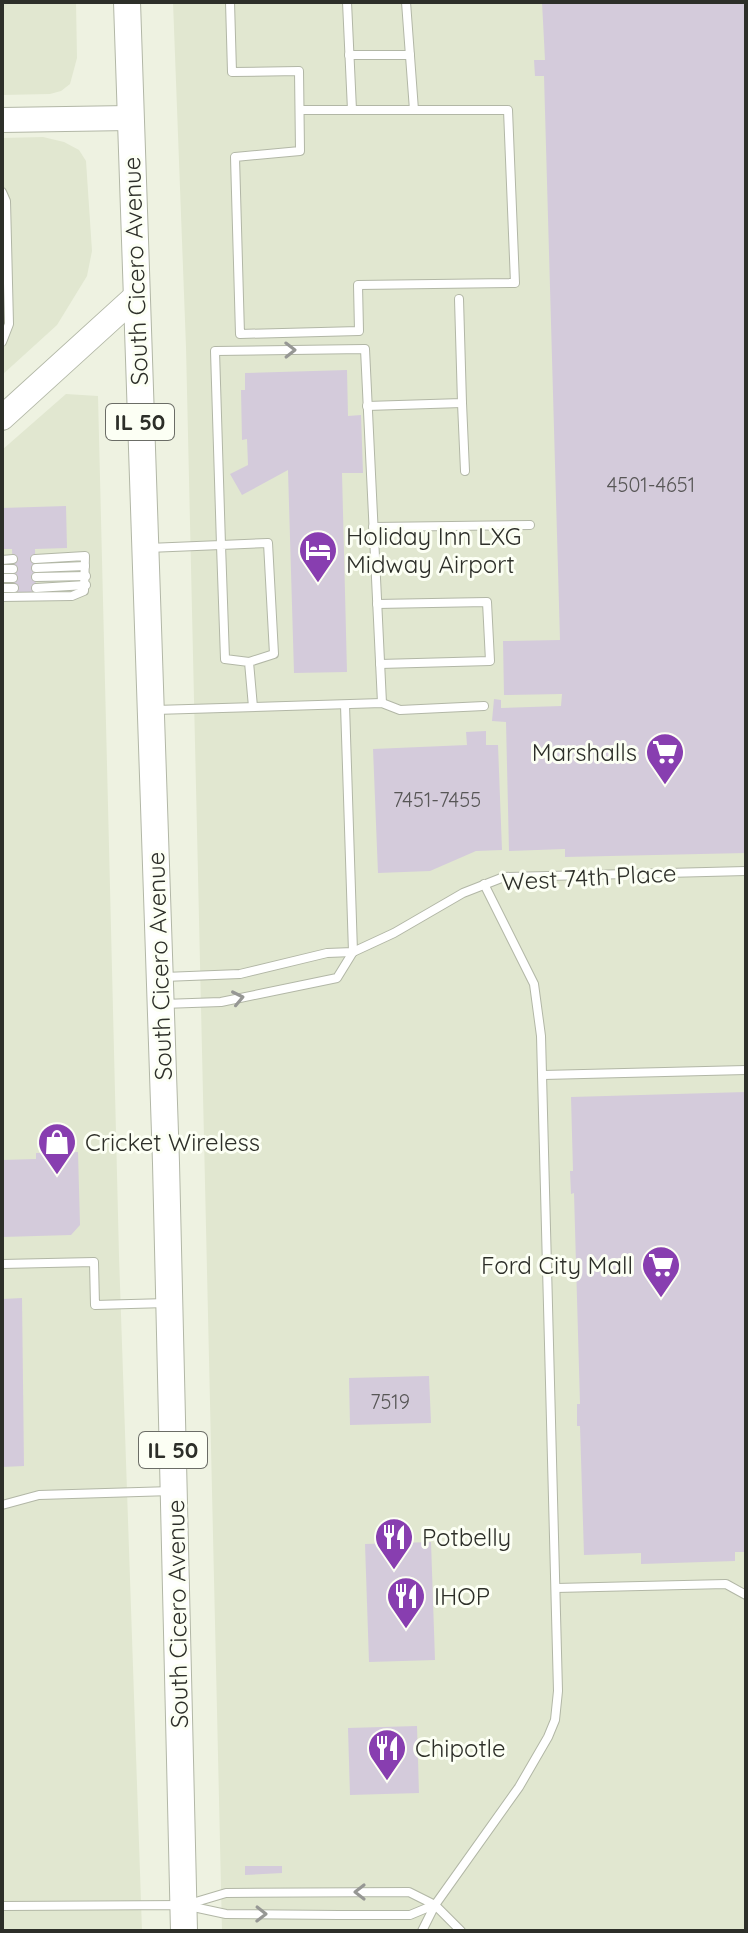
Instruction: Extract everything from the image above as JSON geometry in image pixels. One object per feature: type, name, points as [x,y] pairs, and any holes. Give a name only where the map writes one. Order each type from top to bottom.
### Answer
[{"type":"main road","name":"South Cicero Avenue","points":[[127,2],[169,1303],[184,1918]]},
{"type":"street","points":[[2,120],[129,118]]},
{"type":"street","points":[[2,418],[135,297]]},
{"type":"lane","points":[[230,2],[232,72],[299,71],[301,110],[300,151],[235,157],[240,334],[359,331],[358,285],[515,283],[508,110],[301,110]]},
{"type":"lane","points":[[347,2],[352,110]]},
{"type":"lane","points":[[406,2],[414,110]]},
{"type":"lane","points":[[349,55],[410,55]]},
{"type":"lane","points":[[2,192],[6,201],[9,324],[2,342]]},
{"type":"lane","points":[[459,299],[465,471]]},
{"type":"lane","points":[[144,548],[221,545],[268,543],[274,654],[249,662],[225,659],[221,545],[215,351],[365,349],[382,703]]},
{"type":"lane","points":[[367,406],[462,403]]},
{"type":"lane","points":[[373,527],[530,525]]},
{"type":"lane","points":[[2,560],[13,569]]},
{"type":"lane","points":[[85,571],[36,568],[85,571]]},
{"type":"lane","points":[[2,569],[13,569]]},
{"type":"lane","points":[[2,578],[13,569]]},
{"type":"lane","points":[[36,588],[85,571]]},
{"type":"lane","points":[[2,597],[79,595],[85,571]]},
{"type":"lane","points":[[2,588],[14,588]]},
{"type":"lane","points":[[377,604],[487,602],[490,661],[380,664]]},
{"type":"lane","points":[[249,662],[253,707]]},
{"type":"lane","points":[[150,710],[382,703],[400,710],[484,706]]},
{"type":"lane","points":[[345,705],[353,952]]},
{"type":"lane","name":"West 74th Place","points":[[159,977],[240,974],[327,953],[353,952],[394,933],[463,893],[504,877],[746,871]]},
{"type":"lane","points":[[422,1931],[435,1905],[519,1787],[555,1720],[558,1691],[543,1075],[534,984],[484,884]]},
{"type":"lane","name":"West 74th Place","points":[[160,1004],[221,1002],[337,978],[353,952]]},
{"type":"lane","points":[[543,1075],[746,1070]]},
{"type":"lane","points":[[2,1264],[94,1262],[95,1305],[169,1303]]},
{"type":"lane","points":[[2,1505],[39,1495],[174,1491]]},
{"type":"lane","points":[[556,1588],[726,1584],[746,1595]]},
{"type":"lane","points":[[184,1918],[226,1893],[409,1892],[435,1905],[461,1931]]},
{"type":"lane","points":[[2,1906],[184,1918],[226,1914],[410,1915],[435,1905]]},
{"type":"shaded area","points":[[2,2],[76,2],[77,58],[70,84],[61,91],[2,95]]},
{"type":"shaded area","name":"Ford City Mall","points":[[173,2],[746,2],[746,1931],[222,1931],[186,347]]},
{"type":"shaded area","points":[[43,137],[64,142],[79,150],[86,161],[92,251],[87,276],[57,325],[2,375],[2,138]]},
{"type":"shaded area","points":[[66,394],[98,396],[119,1256],[142,1931],[2,1931],[2,450]]},
{"type":"building","points":[[542,2],[746,2],[746,853],[565,857],[565,849],[509,851],[506,722],[492,721],[494,699],[501,700],[501,708],[561,706],[562,694],[504,695],[503,641],[560,640],[544,76],[535,76],[534,60],[545,60]]},
{"type":"building","name":"Holiday Inn LXG Midway Airport","points":[[347,370],[348,416],[361,415],[363,473],[342,473],[347,672],[294,673],[288,470],[242,495],[230,474],[248,465],[247,439],[242,440],[241,390],[245,390],[245,373]]},
{"type":"building","points":[[66,506],[67,548],[35,549],[36,592],[14,593],[12,549],[2,549],[2,508]]},
{"type":"building","points":[[486,731],[486,745],[498,745],[502,850],[476,851],[430,871],[378,873],[373,749],[467,745],[466,732]]},
{"type":"building","name":"Ford City Mall","points":[[746,1092],[746,1552],[735,1552],[735,1561],[641,1564],[641,1553],[584,1555],[580,1426],[577,1426],[577,1404],[580,1404],[574,1193],[571,1194],[570,1171],[573,1171],[571,1097]]},
{"type":"building","points":[[78,1152],[80,1225],[71,1235],[2,1237],[2,1160],[36,1159],[36,1153]]},
{"type":"building","points":[[22,1298],[24,1466],[2,1467],[2,1299]]},
{"type":"building","points":[[429,1376],[431,1423],[350,1425],[349,1378]]},
{"type":"building","points":[[431,1542],[435,1660],[369,1662],[365,1544]]},
{"type":"building","points":[[417,1726],[419,1793],[350,1795],[348,1728]]},
{"type":"building","points":[[245,1866],[282,1866],[282,1873],[245,1875]]},
{"type":"place","name":"Holiday Inn LXG Midway Airport","points":[[318,584]]},
{"type":"place","name":"Marshalls","points":[[665,786]]},
{"type":"place","name":"Cricket Wireless","points":[[57,1176]]},
{"type":"place","name":"Ford City Mall","points":[[661,1299]]},
{"type":"place","name":"Potbelly","points":[[394,1571]]},
{"type":"place","name":"IHOP","points":[[406,1630]]},
{"type":"place","name":"Chipotle","points":[[387,1782]]}]
